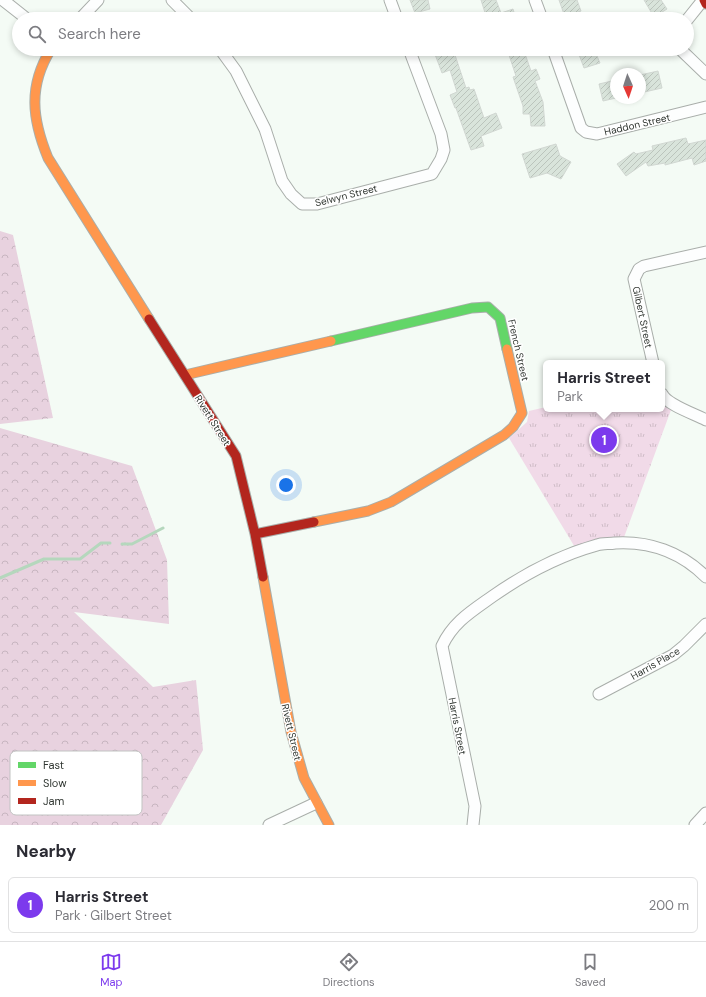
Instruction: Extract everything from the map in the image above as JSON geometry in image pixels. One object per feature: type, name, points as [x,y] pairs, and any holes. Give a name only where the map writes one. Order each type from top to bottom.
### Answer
[{"type":"street","points":[[3,0],[18,12]]},
{"type":"street","points":[[87,12],[98,0]]},
{"type":"street","points":[[172,0],[184,12]]},
{"type":"street","points":[[390,0],[394,12]]},
{"type":"street","points":[[535,0],[539,12]]},
{"type":"street","points":[[694,12],[704,0],[706,4]]},
{"type":"street","name":"Rivett Street","points":[[47,56],[41,68],[35,88],[34,110],[39,139],[48,158],[236,456],[255,534],[290,732],[304,778],[329,825]]},
{"type":"street","name":"Selwyn Street","points":[[225,56],[236,71],[265,129],[282,181],[291,194],[302,204],[317,204],[432,174],[440,163],[444,150],[441,134],[412,56]]},
{"type":"street","name":"Haddon Street","points":[[555,56],[581,128],[586,132],[597,134],[706,107]]},
{"type":"street","points":[[687,56],[706,74]]},
{"type":"street","name":"Gilbert Street","points":[[652,360],[634,279],[638,271],[644,266],[706,252]]},
{"type":"street","name":"French Street","points":[[185,375],[472,308],[488,307],[500,318],[522,413],[513,427],[504,435],[390,502],[368,511],[255,534]]},
{"type":"street","points":[[665,399],[706,420]]},
{"type":"street","name":"Harris Street","points":[[473,825],[475,806],[442,646],[448,633],[455,625],[508,586],[559,559],[598,544],[640,544],[655,546],[684,559],[706,577]]},
{"type":"street","name":"Harris Place","points":[[599,694],[673,655],[706,624]]},
{"type":"street","points":[[269,825],[316,803]]},
{"type":"street","points":[[695,825],[706,813]]},
{"type":"green space","points":[[0,231],[13,235],[53,418],[0,424]]},
{"type":"green space","points":[[665,405],[671,410],[623,540],[576,549],[509,438],[527,422],[529,411],[543,408],[543,412],[665,412]]},
{"type":"green space","points":[[0,428],[132,466],[167,560],[169,624],[74,612],[153,687],[196,680],[203,750],[161,825],[0,825]]},
{"type":"building","points":[[410,0],[428,0],[430,9],[415,12]]},
{"type":"building","points":[[481,0],[496,0],[501,12],[485,12]]},
{"type":"building","points":[[559,0],[577,0],[581,11],[563,12]]},
{"type":"building","points":[[644,0],[661,0],[667,9],[662,12],[651,12]]},
{"type":"building","points":[[513,9],[514,12],[504,12]]},
{"type":"building","points":[[436,56],[455,56],[466,88],[469,87],[470,90],[474,89],[484,118],[496,113],[502,128],[481,136],[484,146],[471,150],[450,95],[457,92],[450,70],[442,73]]},
{"type":"building","points":[[509,56],[526,56],[531,71],[536,69],[540,79],[535,81],[543,102],[545,126],[531,126],[530,114],[523,114],[523,106],[513,77],[516,76]]},
{"type":"building","points":[[580,56],[597,56],[600,63],[584,68]]},
{"type":"building","points":[[658,71],[662,88],[646,92],[646,74]]},
{"type":"building","points":[[610,81],[610,99],[603,101],[599,84]]},
{"type":"building","points":[[686,138],[688,144],[706,140],[706,161],[694,165],[692,158],[665,165],[665,163],[648,166],[646,162],[626,176],[617,164],[634,152],[636,154],[653,150],[652,146]]},
{"type":"building","points":[[556,144],[560,156],[571,162],[561,179],[547,173],[530,178],[522,154]]},
{"type":"waterway","points":[[122,544],[132,544],[163,528]]},
{"type":"waterway","points":[[0,578],[44,559],[80,559],[101,543],[110,543]]},
{"type":"traffic: fast","points":[[331,341],[472,308],[488,307],[500,318],[507,349]]},
{"type":"traffic: slow","points":[[48,56],[39,76],[35,103],[38,130],[48,158],[149,319]]},
{"type":"traffic: slow","points":[[185,375],[331,341]]},
{"type":"traffic: slow","points":[[314,522],[368,511],[391,502],[504,435],[513,427],[522,413],[507,349]]},
{"type":"traffic: slow","points":[[263,577],[291,732],[304,778],[329,825]]},
{"type":"traffic: jam","points":[[704,0],[706,4]]},
{"type":"traffic: jam","points":[[149,319],[236,456],[255,534],[263,577]]},
{"type":"traffic: jam","points":[[255,534],[314,522]]},
{"type":"place","name":"Harris Street","points":[[604,440]]}]
